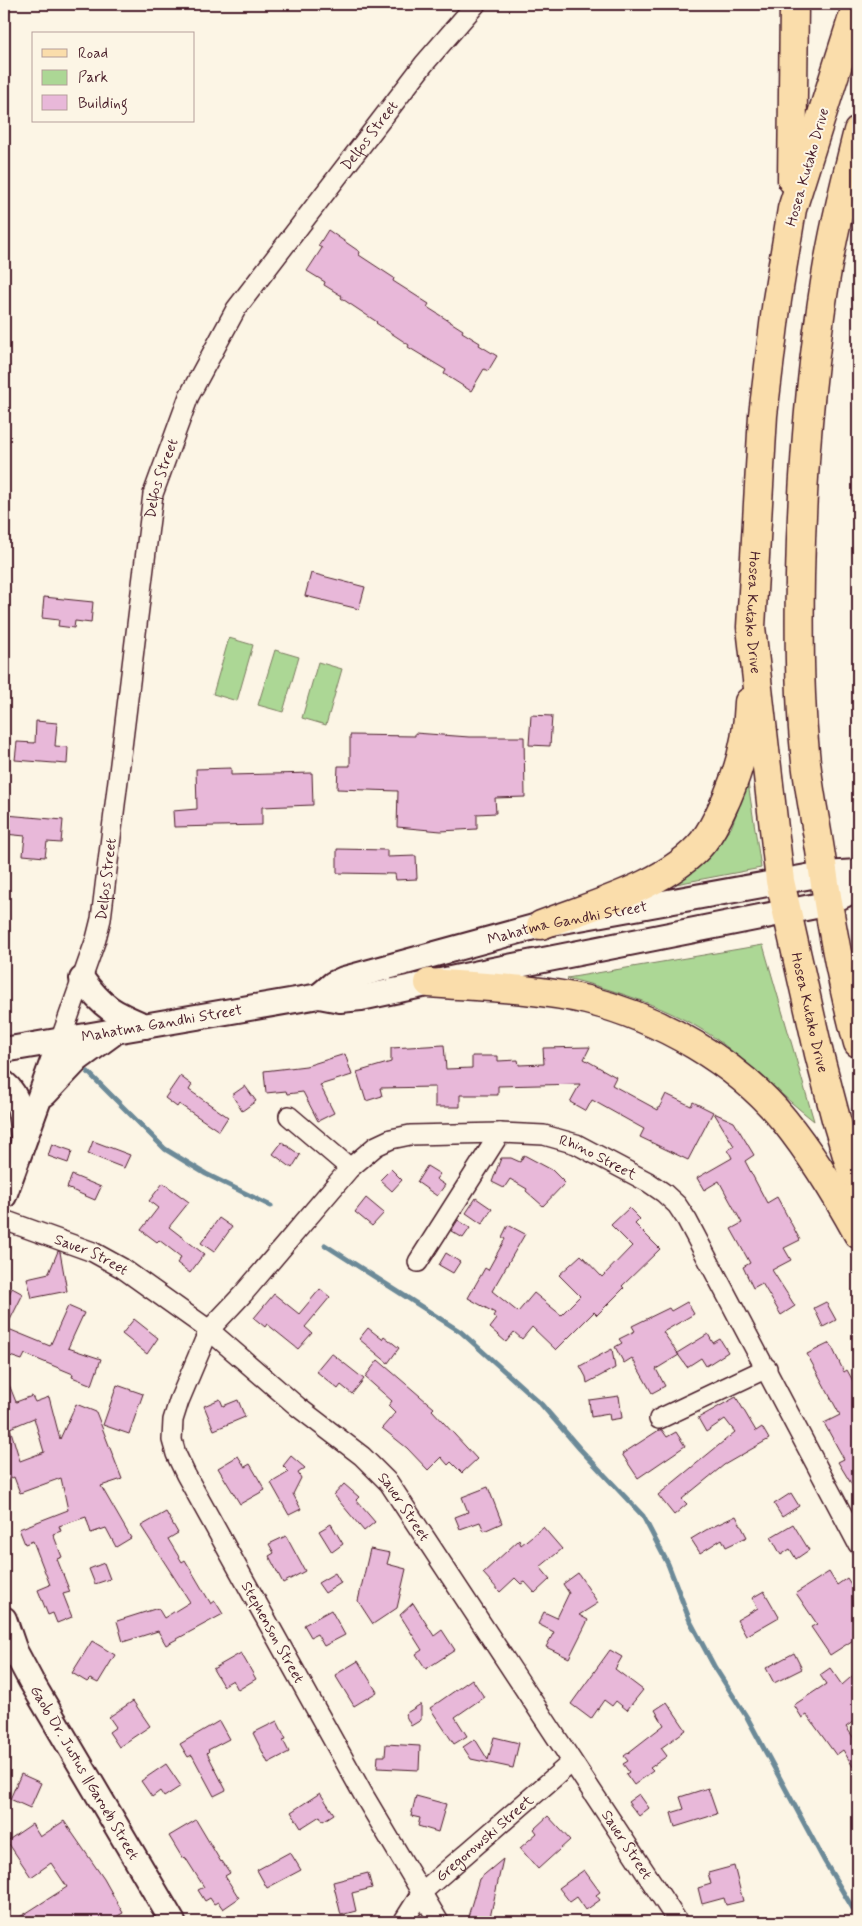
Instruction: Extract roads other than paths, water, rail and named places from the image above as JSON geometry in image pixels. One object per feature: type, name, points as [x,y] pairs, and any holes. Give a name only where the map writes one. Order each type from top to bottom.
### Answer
[{"type":"main road","points":[[792,209],[794,4]]},
{"type":"main road","name":"Hosea Kutako Drive","points":[[857,4],[792,209],[777,300],[763,415],[751,627],[780,881],[818,1054],[858,1192]]},
{"type":"main road","points":[[858,131],[826,275],[806,431],[801,516],[799,631],[805,752],[823,874],[841,976],[858,1043]]},
{"type":"main road","points":[[541,925],[655,879],[686,859],[715,824],[736,777],[748,721],[751,627]]},
{"type":"main road","points":[[429,983],[545,992],[588,1000],[624,1012],[698,1045],[765,1099],[784,1120],[833,1189],[858,1234]]},
{"type":"street","name":"Delfos Street","points":[[60,1041],[96,939],[105,894],[153,494],[189,396],[236,309],[424,64],[476,4]]},
{"type":"street","name":"Mahatma Gandhi Street","points":[[319,996],[333,984],[344,979],[541,925],[780,881],[823,874],[858,872]]},
{"type":"street","name":"Mahatma Gandhi Street","points":[[4,1050],[319,996],[340,1000],[361,998],[828,904],[858,888]]},
{"type":"street","points":[[82,980],[107,1008],[145,1026]]},
{"type":"street","points":[[40,1099],[78,1060],[119,1030]]},
{"type":"street","points":[[4,1196],[60,1041]]},
{"type":"street","points":[[4,1083],[20,1108],[23,1141]]},
{"type":"street","points":[[289,1116],[350,1168]]},
{"type":"street","points":[[418,1262],[500,1133]]},
{"type":"street","name":"Rhino Street","points":[[209,1330],[243,1294],[350,1168],[376,1146],[391,1139],[410,1135],[500,1133],[544,1135],[576,1144],[648,1182],[677,1205],[687,1220],[858,1544]]},
{"type":"street","name":"Sauer Street","points":[[4,1220],[99,1255],[122,1268],[209,1330],[298,1407],[362,1456],[388,1483],[678,1922]]},
{"type":"street","name":"Stephenson Street","points":[[209,1330],[173,1420],[172,1440],[176,1454],[212,1523],[339,1751],[439,1922]]},
{"type":"street","points":[[659,1419],[766,1368]]},
{"type":"street","name":"Gaob Dr. Justus ǁGaroëb Street","points":[[4,1619],[15,1652],[31,1681],[173,1922]]},
{"type":"street","name":"Gregorowski Street","points":[[403,1922],[422,1892],[572,1762]]},
{"type":"waterway","points":[[88,1072],[165,1149],[206,1174],[271,1206]]},
{"type":"waterway","points":[[325,1245],[461,1332],[541,1404],[643,1516],[668,1564],[690,1621],[714,1666],[748,1719],[825,1862],[858,1917]]}]
